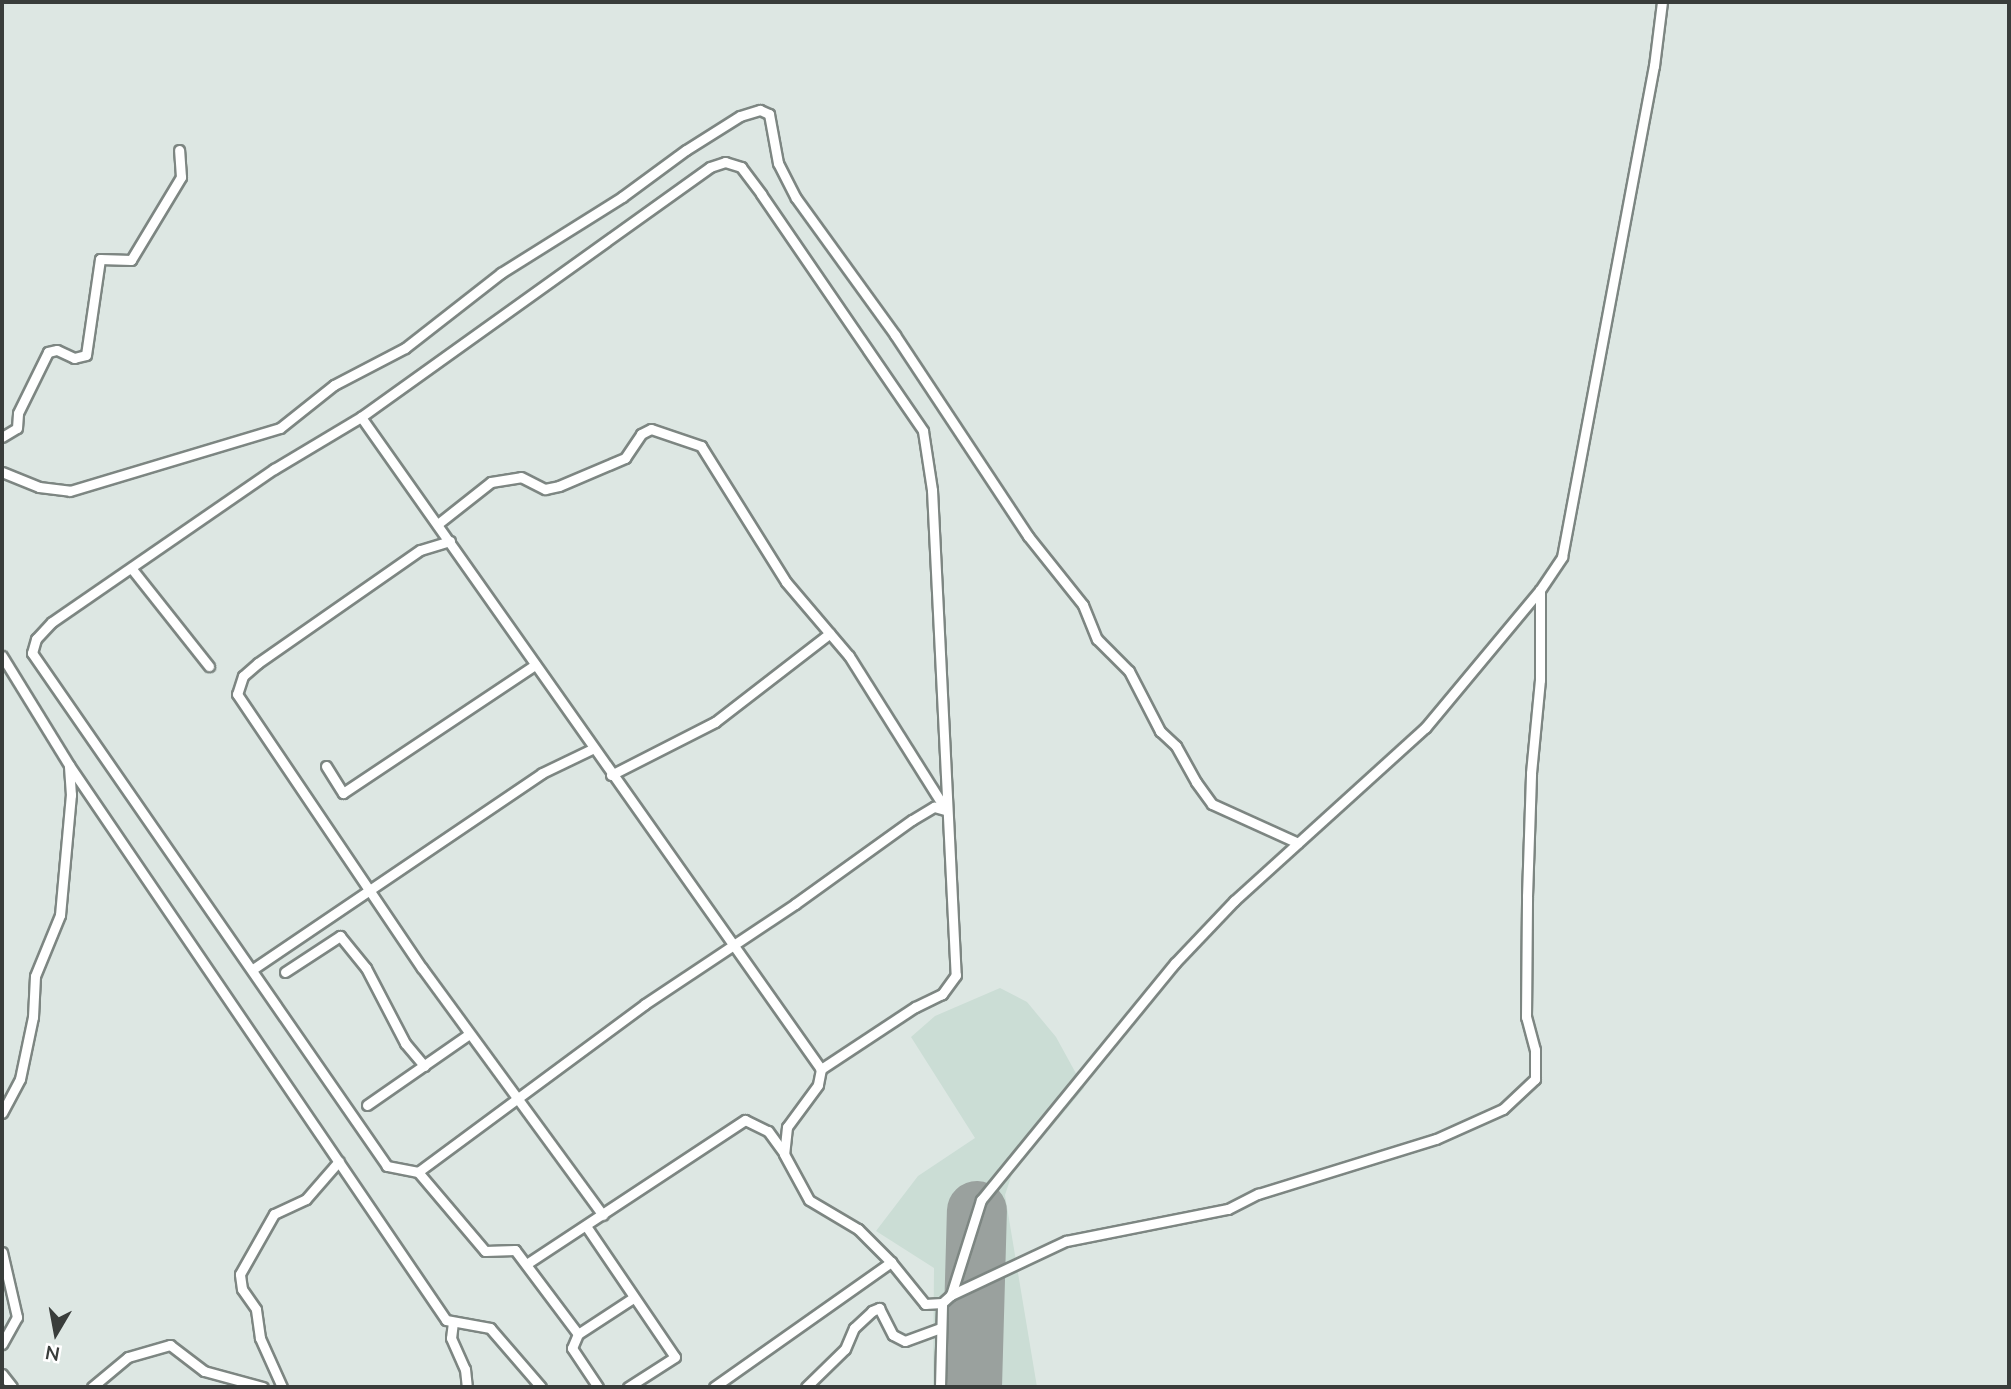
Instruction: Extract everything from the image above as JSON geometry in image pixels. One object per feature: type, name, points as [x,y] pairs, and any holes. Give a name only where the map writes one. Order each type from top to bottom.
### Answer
[{"type":"street","points":[[951,1295],[981,1200],[1003,1171],[1175,963],[1298,843],[1425,728],[1540,590],[1562,556],[1654,65],[1662,2]]},
{"type":"street","points":[[2,472],[38,487],[70,491],[280,428],[326,391],[405,348],[501,273],[622,197],[686,150],[740,116],[760,110],[769,114],[778,163],[796,198],[895,335],[1028,536],[1083,605],[1097,639],[1129,671],[1160,731],[1176,746],[1212,804],[1298,843]]},
{"type":"street","points":[[2,437],[17,428],[18,413],[48,352],[57,350],[74,358],[86,355],[100,259],[131,260],[181,177],[179,150]]},
{"type":"street","points":[[578,1334],[528,1263],[515,1250],[485,1251],[418,1172],[387,1166],[32,653],[36,639],[52,622],[274,470],[361,417],[710,167],[725,162],[741,167],[923,431],[932,490],[956,975],[942,994],[915,1007],[821,1069],[818,1085],[787,1127],[784,1154]]},
{"type":"street","points":[[361,417],[439,523],[592,749],[821,1069]]},
{"type":"street","points":[[439,523],[491,482],[521,477],[545,489],[559,486],[625,458],[641,434],[651,429],[701,446],[786,582],[849,656],[946,810]]},
{"type":"street","points":[[450,541],[421,550],[258,663],[243,676],[237,694],[469,1034],[519,1098],[603,1215]]},
{"type":"street","points":[[132,569],[209,666]]},
{"type":"street","points":[[528,1263],[745,1120],[768,1131],[810,1200],[858,1229],[891,1262],[925,1304],[942,1303],[951,1295],[1066,1241],[1228,1209],[1258,1194],[1436,1139],[1503,1109],[1535,1079],[1535,1050],[1526,1017],[1527,896],[1531,773],[1540,680],[1540,590]]},
{"type":"street","points":[[611,775],[715,722],[830,633]]},
{"type":"street","points":[[2,656],[69,765],[338,1161],[366,1208],[446,1320],[490,1328],[541,1387]]},
{"type":"street","points":[[327,766],[343,793],[535,665]]},
{"type":"street","points":[[253,969],[542,773],[592,749]]},
{"type":"street","points":[[2,1113],[20,1079],[33,1017],[36,976],[60,915],[71,795],[69,765]]},
{"type":"street","points":[[418,1172],[645,1004],[732,947],[912,820],[934,807],[946,810]]},
{"type":"street","points":[[285,972],[340,936],[366,968],[405,1043],[424,1066]]},
{"type":"street","points":[[367,1105],[469,1034]]},
{"type":"street","points":[[282,1387],[260,1338],[256,1310],[242,1289],[240,1274],[274,1214],[306,1199],[338,1161]]},
{"type":"street","points":[[586,1226],[632,1298],[675,1357],[628,1387]]},
{"type":"street","points":[[2,1252],[17,1317],[2,1344]]},
{"type":"street","points":[[714,1387],[891,1262]]},
{"type":"street","points":[[598,1387],[572,1348],[578,1334],[632,1298]]},
{"type":"street","points":[[940,1387],[942,1303]]},
{"type":"street","points":[[806,1387],[845,1349],[862,1318],[879,1308],[892,1335],[905,1341],[940,1328]]},
{"type":"street","points":[[453,1322],[451,1338],[465,1369],[467,1387]]},
{"type":"street","points":[[92,1387],[128,1357],[170,1345],[204,1371],[263,1387]]},
{"type":"street","points":[[2,1374],[12,1387]]},
{"type":"shaded area","points":[[1000,988],[1027,1002],[1056,1037],[1084,1088],[1012,1174],[1005,1195],[1037,1387],[933,1387],[934,1268],[876,1231],[918,1176],[975,1138],[911,1037],[935,1016]]},
{"type":"runway","points":[[972,1387],[977,1211]]}]
